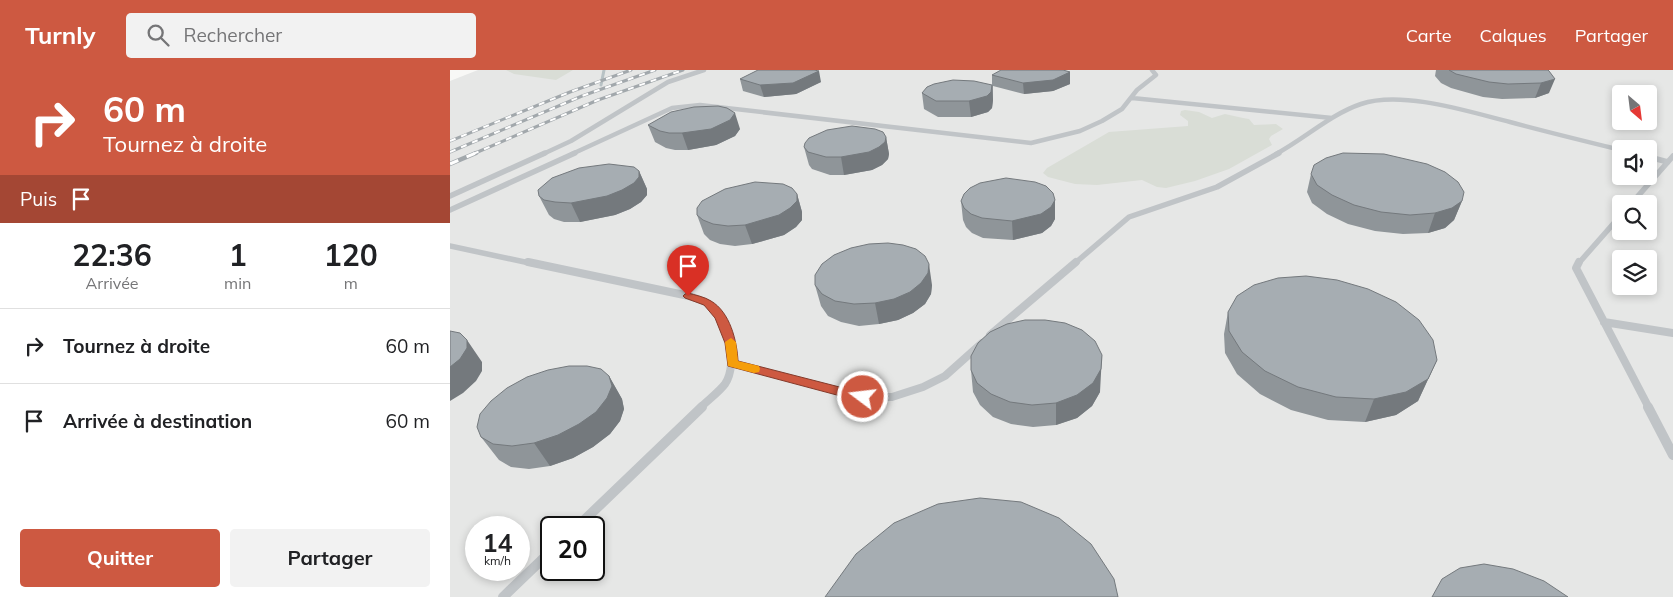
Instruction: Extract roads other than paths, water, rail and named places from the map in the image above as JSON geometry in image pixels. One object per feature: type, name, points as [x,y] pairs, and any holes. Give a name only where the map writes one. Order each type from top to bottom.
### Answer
[{"type":"lane","points":[[450,196],[571,141],[668,82],[704,70]]},
{"type":"lane","points":[[450,210],[672,108],[700,105],[1031,143],[1080,131],[1122,109],[1137,90],[1156,75],[1152,70]]},
{"type":"lane","points":[[1132,98],[1332,118]]},
{"type":"lane","points":[[732,363],[863,397],[892,397],[923,387],[945,376],[1129,217],[1217,187],[1287,148],[1332,118],[1360,104],[1373,101],[1420,101],[1612,148]]},
{"type":"lane","points":[[1639,195],[1673,156]]},
{"type":"lane","points":[[1657,159],[1668,162]]},
{"type":"lane","points":[[1612,225],[1579,262],[1576,268],[1673,455]]},
{"type":"lane","points":[[450,246],[688,296],[708,303],[720,317],[731,343],[732,363],[726,383],[588,516]]},
{"type":"lane","points":[[1604,322],[1673,333]]},
{"type":"lane","points":[[503,597],[540,562]]},
{"type":"waterway","points":[[601,85],[604,70]]},
{"type":"railway","points":[[450,141],[570,92],[631,70]]},
{"type":"railway","points":[[450,152],[582,96],[655,70]]},
{"type":"railway","points":[[473,154],[598,100],[683,70]]},
{"type":"railway","points":[[450,164],[476,153]]}]
